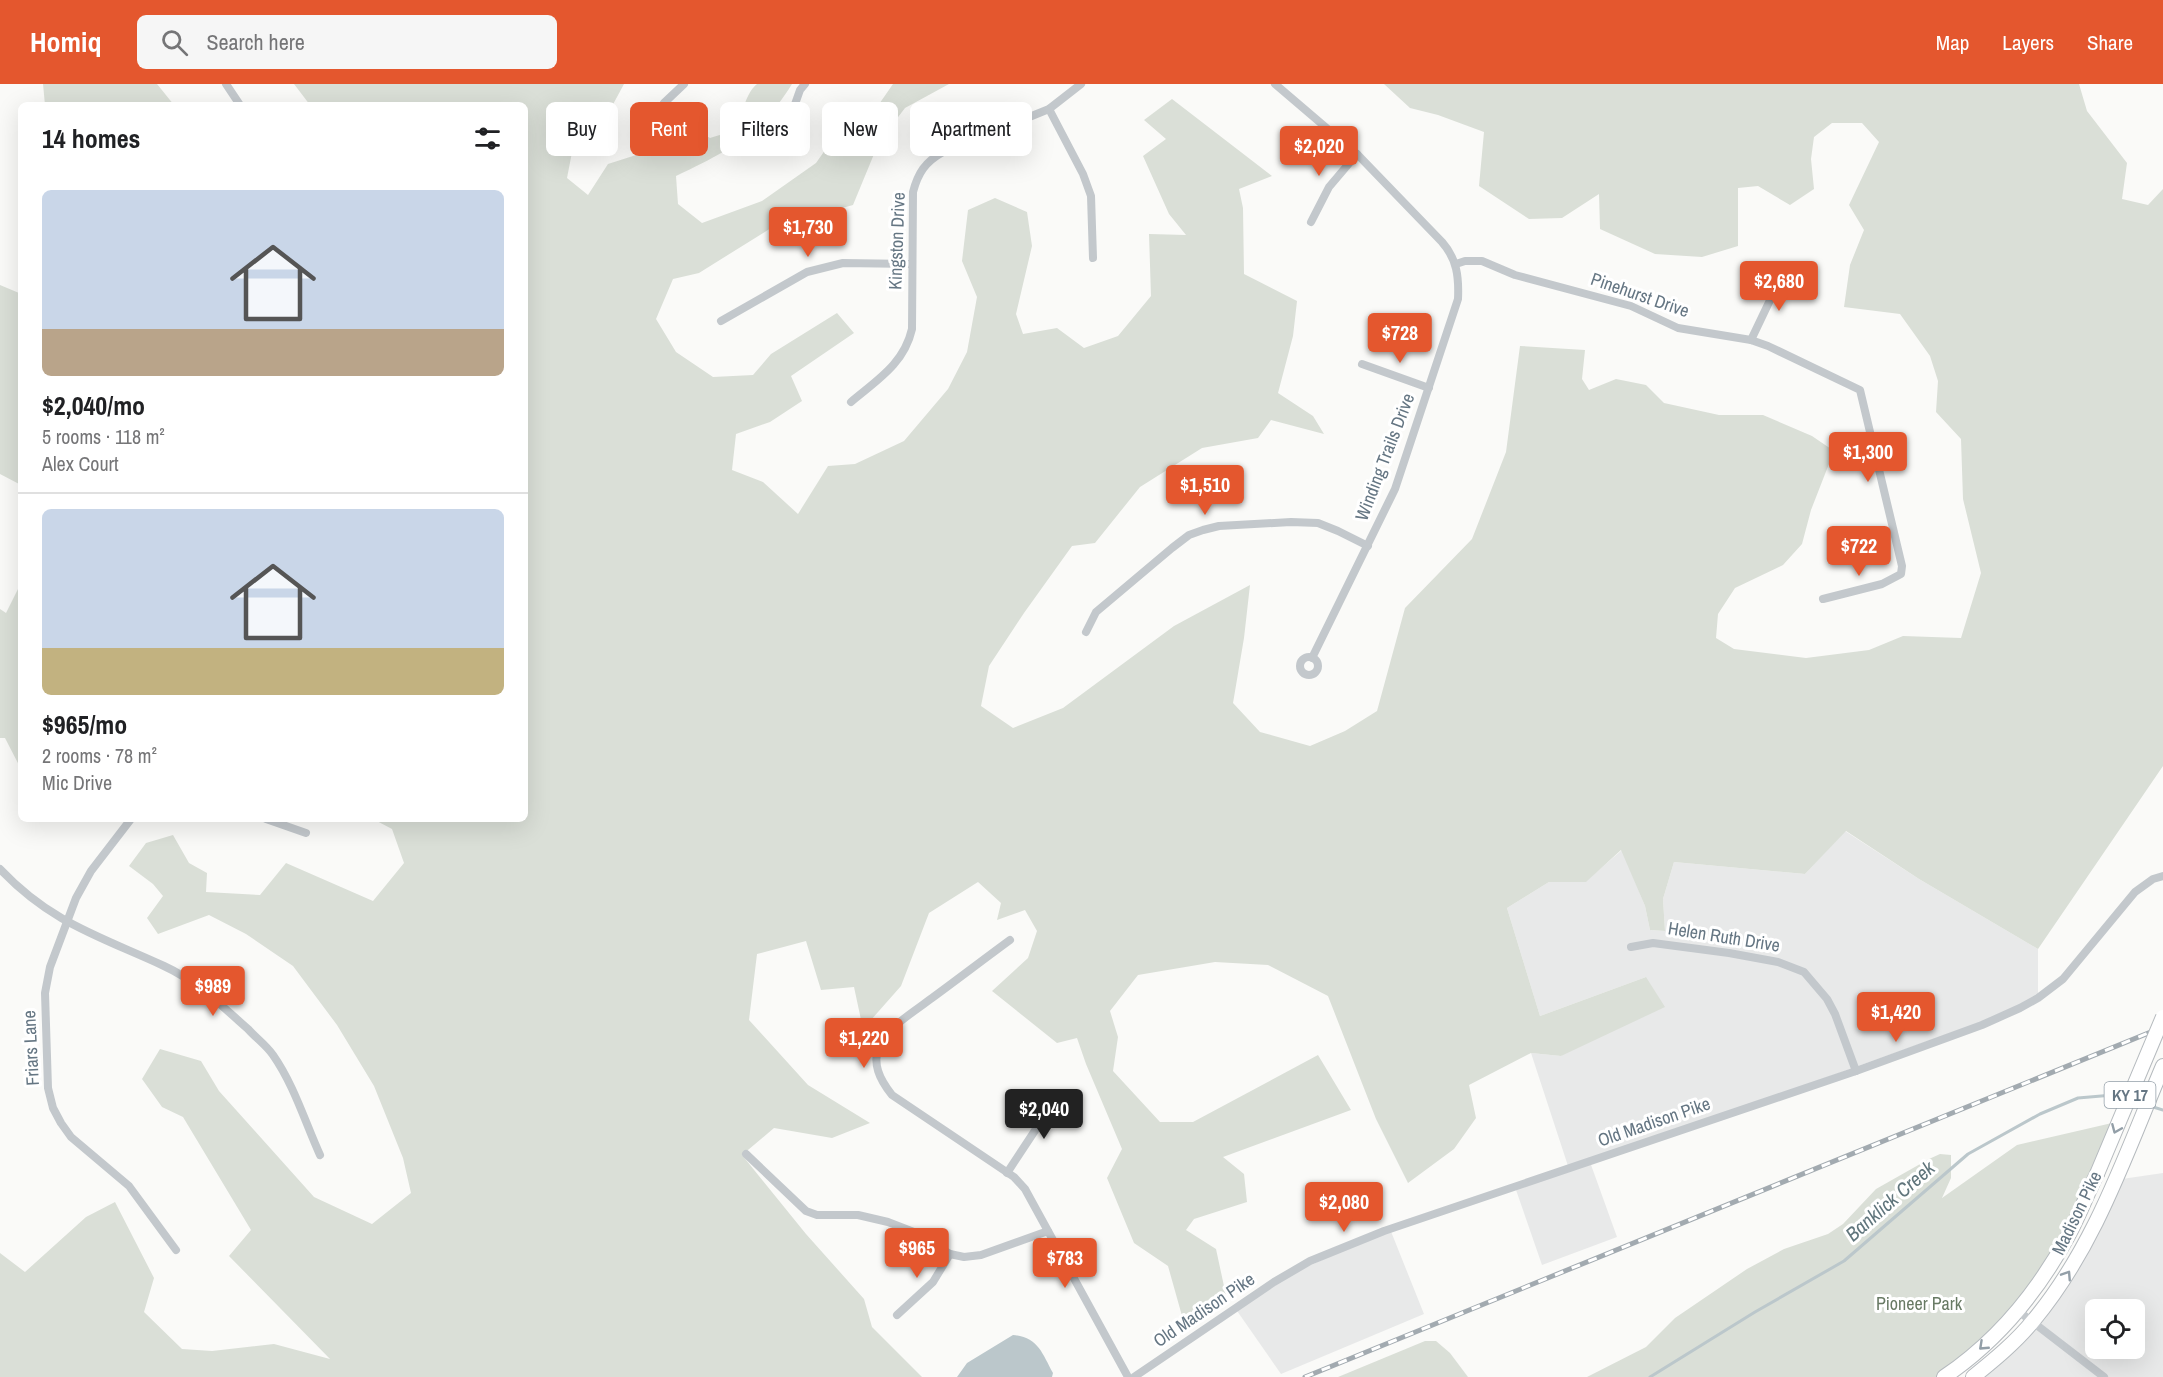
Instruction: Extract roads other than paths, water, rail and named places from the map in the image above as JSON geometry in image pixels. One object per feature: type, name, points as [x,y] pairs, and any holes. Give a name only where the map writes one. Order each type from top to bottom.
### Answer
[{"type":"main road","name":"Madison Pike","points":[[1944,1377],[1973,1355],[2017,1310],[2045,1275],[2068,1236],[2097,1174],[2163,1017]]},
{"type":"main road","name":"Madison Pike","points":[[1973,1377],[2032,1322],[2073,1264],[2088,1239],[2115,1180],[2163,1066]]},
{"type":"street","points":[[226,84],[238,102]]},
{"type":"street","points":[[665,102],[684,84]]},
{"type":"street","points":[[796,102],[805,84]]},
{"type":"street","name":"Kingston Drive","points":[[851,402],[894,365],[907,347],[912,329],[913,192],[920,171],[932,158],[943,152],[1049,109],[1081,84]]},
{"type":"street","name":"Winding Trails Drive","points":[[1275,84],[1358,154],[1442,242],[1456,264],[1459,284],[1458,299],[1395,489],[1312,658]]},
{"type":"street","points":[[1049,109],[1083,174],[1091,196],[1093,258]]},
{"type":"street","points":[[1311,222],[1329,187],[1358,154]]},
{"type":"street","name":"Pinehurst Drive","points":[[1456,264],[1465,261],[1482,261],[1515,275],[1631,306],[1678,328],[1751,340],[1860,390],[1902,566],[1901,574],[1882,584],[1823,599]]},
{"type":"street","points":[[721,321],[807,272],[843,263],[912,264]]},
{"type":"street","points":[[1751,340],[1783,273]]},
{"type":"street","points":[[1362,364],[1428,388]]},
{"type":"street","points":[[1086,632],[1096,612],[1172,548],[1189,535],[1203,530],[1219,526],[1291,522],[1318,523],[1368,546]]},
{"type":"street","name":"Friars Lane","points":[[129,822],[91,871],[76,898],[50,967],[45,993],[48,1088],[53,1108],[71,1137],[129,1186],[176,1250]]},
{"type":"street","points":[[275,822],[306,833]]},
{"type":"street","points":[[0,869],[45,910],[87,933],[179,974],[194,983],[253,1034],[268,1048],[286,1077],[320,1155]]},
{"type":"street","name":"Old Madison Pike","points":[[1134,1377],[1274,1282],[1316,1258],[1381,1232],[1856,1071],[1982,1025],[2020,1008],[2053,988],[2075,966],[2135,892],[2153,879],[2163,876]]},
{"type":"street","points":[[1010,940],[898,1024],[880,1044],[877,1069],[892,1095],[1007,1173],[1025,1189],[1128,1377]]},
{"type":"street","name":"Helen Ruth Drive","points":[[1631,947],[1653,943],[1729,953],[1778,962],[1804,972],[1827,999],[1835,1014],[1856,1071]]},
{"type":"street","points":[[1007,1173],[1036,1129],[1040,1117],[1039,1095]]},
{"type":"street","points":[[746,1154],[806,1211],[817,1215],[858,1215],[888,1222],[919,1234],[950,1254],[964,1257],[981,1255],[1048,1231]]},
{"type":"street","points":[[897,1315],[933,1282],[950,1254]]},
{"type":"street","points":[[2017,1310],[2104,1377]]},
{"type":"waterway","name":"Banklick Creek","points":[[1650,1377],[1755,1312],[1844,1261],[1968,1154],[2040,1114],[2078,1098],[2113,1095],[2123,1098]]},
{"type":"waterway","name":"Banklick Creek","points":[[2150,1106],[2163,1110]]},
{"type":"railway","points":[[1305,1377],[2163,1027]]},
{"type":"park label","name":"Pioneer Park","points":[[1919,1304]]}]
